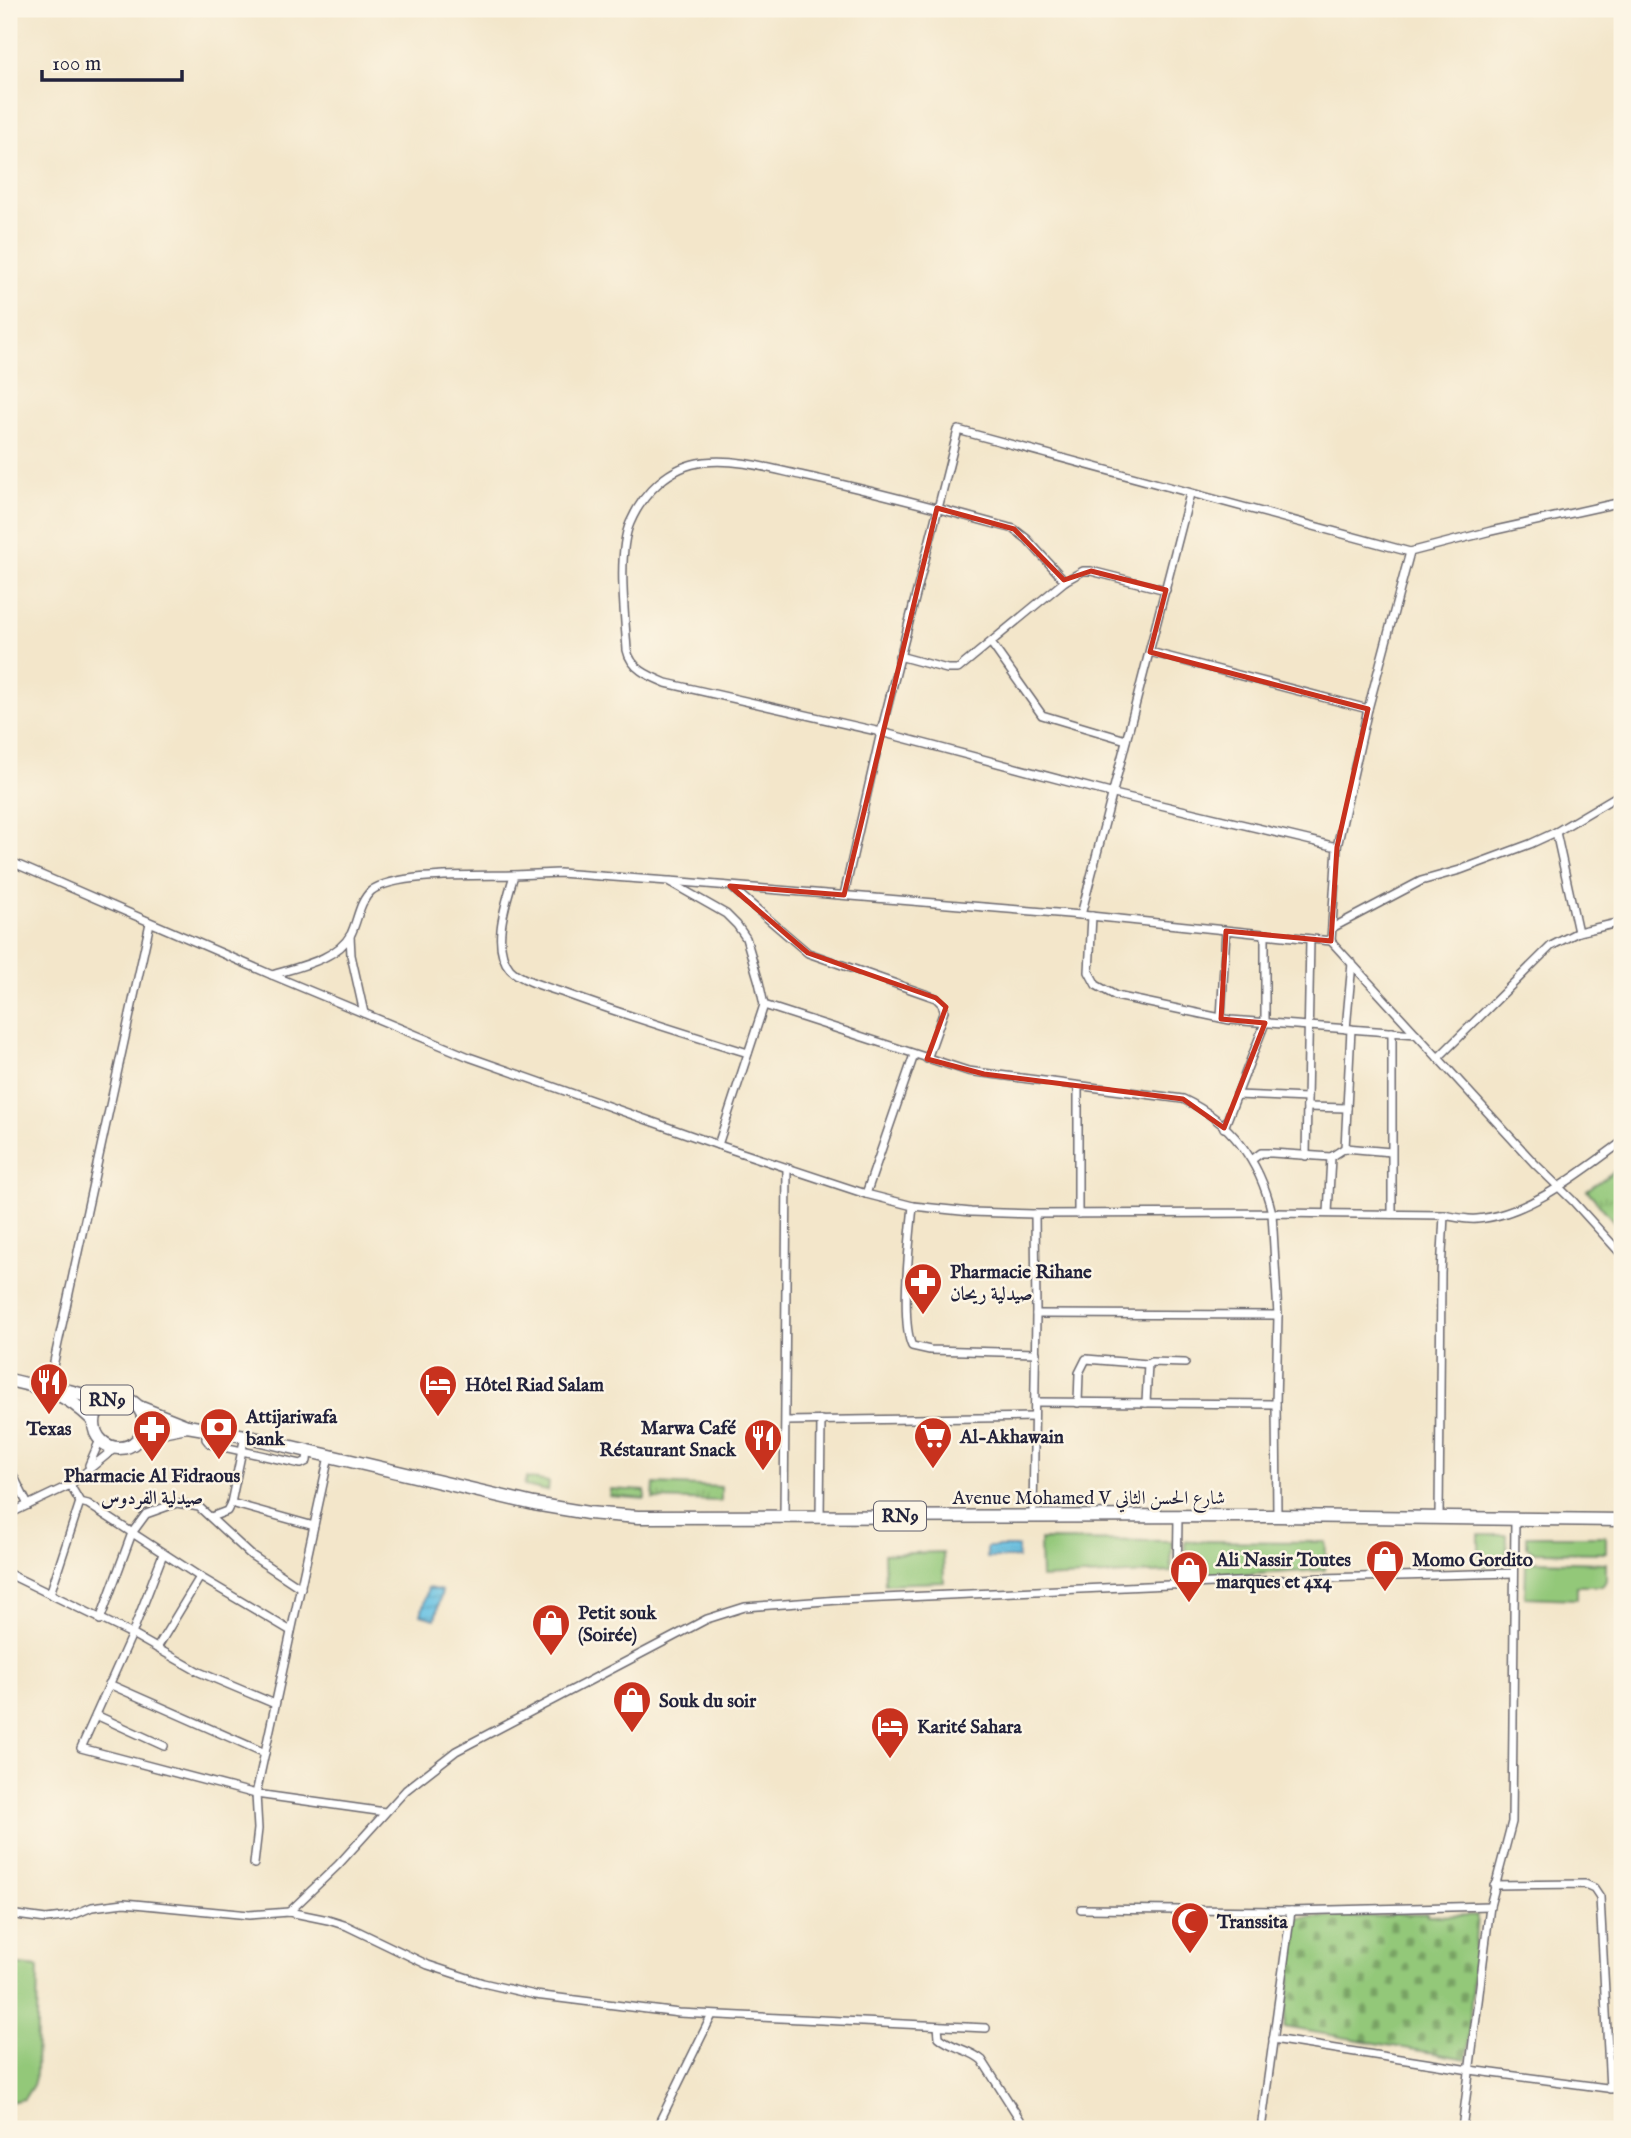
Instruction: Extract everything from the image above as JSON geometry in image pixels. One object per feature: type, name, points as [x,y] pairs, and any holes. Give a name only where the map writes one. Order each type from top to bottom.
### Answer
[{"type":"main road","name":"Avenue Mohamed V شارع الحسن الثاني","points":[[9,1380],[106,1401],[127,1399],[139,1408],[187,1426],[245,1436],[523,1502],[588,1513],[666,1519],[1278,1516],[1622,1520]]},
{"type":"main road","name":"Avenue Mohamed V شارع الحسن الثاني","points":[[52,1390],[78,1406],[93,1420]]},
{"type":"main road","name":"RN9","points":[[106,1401],[100,1406],[93,1420],[94,1427],[100,1440],[115,1448]]},
{"type":"main road","name":"RN9","points":[[139,1408],[144,1421],[141,1434]]},
{"type":"main road","name":"Avenue Mohamed V شارع الحسن الثاني","points":[[115,1448],[130,1446],[141,1434],[187,1426]]},
{"type":"street","points":[[844,895],[899,656],[958,430],[1410,552],[1622,502]]},
{"type":"street","points":[[1066,581],[1027,539],[1014,529],[895,496],[762,467],[704,462],[685,467],[656,483],[628,526],[622,560],[629,659],[638,669],[666,683],[881,732],[1114,794],[1337,847]]},
{"type":"street","points":[[1081,915],[1190,494]]},
{"type":"street","points":[[1331,941],[1337,847],[1368,709],[1410,552]]},
{"type":"street","points":[[899,656],[954,671],[1066,581],[1083,571],[1166,590]]},
{"type":"street","points":[[991,643],[1042,715],[1126,740]]},
{"type":"street","points":[[1150,652],[1368,709]]},
{"type":"street","points":[[1332,928],[1421,881],[1465,868],[1556,832],[1622,793]]},
{"type":"street","points":[[1556,832],[1578,932]]},
{"type":"street","points":[[9,861],[469,1057],[787,1168],[913,1206],[971,1212],[1034,1214],[1328,1213],[1444,1215],[1474,1219],[1514,1209],[1559,1187],[1622,1142]]},
{"type":"street","points":[[272,975],[340,948],[350,936],[363,901],[370,892],[380,886],[416,879],[559,873],[1093,916],[1331,941],[1622,1255]]},
{"type":"street","points":[[514,875],[501,929],[501,949],[511,969],[534,982],[586,1001],[748,1053]]},
{"type":"street","points":[[668,881],[726,914],[737,925],[746,938],[760,982],[764,1005],[718,1144]]},
{"type":"street","points":[[730,886],[808,953],[936,998],[944,1011],[927,1059]]},
{"type":"street","points":[[1093,916],[1089,972],[1102,990],[1116,996],[1221,1018],[1416,1034]]},
{"type":"street","points":[[1438,1058],[1551,946],[1578,932],[1622,922]]},
{"type":"street","points":[[52,1390],[150,923]]},
{"type":"street","points":[[1221,1018],[1226,931]]},
{"type":"street","points":[[1224,1128],[1265,1023],[1265,935]]},
{"type":"street","points":[[350,936],[351,955],[364,1013]]},
{"type":"street","points":[[1306,1156],[1310,939]]},
{"type":"street","points":[[1345,1148],[1352,963]]},
{"type":"street","points":[[764,1005],[914,1055],[984,1074],[1129,1090],[1183,1099],[1204,1111],[1224,1128],[1252,1158],[1267,1192],[1272,1213],[1278,1315],[1278,1516]]},
{"type":"street","points":[[1392,1032],[1392,1214]]},
{"type":"street","points":[[866,1194],[914,1055]]},
{"type":"street","points":[[1078,1086],[1078,1214]]},
{"type":"street","points":[[1237,1095],[1307,1098]]},
{"type":"street","points":[[1307,1107],[1347,1108]]},
{"type":"street","points":[[1252,1158],[1261,1153],[1331,1157],[1345,1148],[1391,1152]]},
{"type":"street","points":[[1328,1213],[1331,1157]]},
{"type":"street","points":[[784,1517],[787,1168]]},
{"type":"street","points":[[913,1206],[908,1263],[908,1326],[912,1346],[930,1350],[1036,1353]]},
{"type":"street","points":[[1033,1516],[1036,1353],[1034,1214]]},
{"type":"street","points":[[1439,1518],[1444,1215]]},
{"type":"street","points":[[1036,1314],[1278,1315]]},
{"type":"street","points":[[1078,1403],[1079,1373],[1086,1359],[1148,1364],[1185,1363]]},
{"type":"street","points":[[1146,1403],[1148,1364]]},
{"type":"street","points":[[1035,1402],[1276,1404]]},
{"type":"street","points":[[786,1421],[1034,1417]]},
{"type":"street","points":[[820,1517],[821,1420]]},
{"type":"street","points":[[206,1429],[205,1437],[208,1443],[301,1464],[307,1461],[308,1451]]},
{"type":"street","points":[[211,1517],[226,1511],[231,1503],[245,1436]]},
{"type":"street","points":[[87,1470],[100,1440]]},
{"type":"street","points":[[9,1514],[70,1485],[115,1448]]},
{"type":"street","points":[[254,1864],[258,1829],[256,1794],[329,1456]]},
{"type":"street","points":[[9,1467],[27,1505]]},
{"type":"street","points":[[50,1594],[79,1502],[70,1485]]},
{"type":"street","points":[[79,1502],[88,1504],[163,1554],[174,1558],[200,1577],[291,1631]]},
{"type":"street","points":[[100,1620],[132,1533],[146,1514],[177,1503],[199,1507],[251,1555],[300,1588]]},
{"type":"street","points":[[231,1503],[314,1526]]},
{"type":"street","points":[[1177,1585],[1178,1517]]},
{"type":"street","points":[[1462,2129],[1490,1906],[1512,1822],[1515,1519]]},
{"type":"street","points":[[163,1554],[132,1634],[81,1748],[256,1794],[385,1812]]},
{"type":"street","points":[[289,1912],[338,1865],[406,1790],[456,1751],[707,1619],[736,1608],[839,1600],[1298,1579],[1514,1573]]},
{"type":"street","points":[[9,1574],[132,1634],[199,1671],[275,1704]]},
{"type":"street","points":[[156,1648],[200,1577]]},
{"type":"street","points":[[109,1684],[265,1753]]},
{"type":"street","points":[[96,1715],[164,1746]]},
{"type":"street","points":[[1494,1885],[1585,1884],[1594,1888],[1600,1898],[1610,2089]]},
{"type":"street","points":[[9,1914],[47,1919],[71,1916],[92,1907],[124,1903],[249,1915],[289,1912],[347,1927],[428,1965],[483,1983],[535,1995],[578,2002],[712,2015],[986,2028]]},
{"type":"street","points":[[1081,1909],[1291,1910],[1490,1906]]},
{"type":"street","points":[[1261,2129],[1291,1910]]},
{"type":"street","points":[[656,2129],[712,2015]]},
{"type":"street","points":[[938,2026],[939,2037],[944,2042],[973,2053],[982,2060],[1026,2129]]},
{"type":"street","points":[[1273,2039],[1470,2070],[1622,2090]]},
{"type":"highlighted area","points":[[937,508],[1014,529],[1064,580],[1091,571],[1166,590],[1150,652],[1368,709],[1337,847],[1331,941],[1226,931],[1221,1019],[1265,1023],[1224,1128],[1183,1099],[984,1074],[927,1059],[946,1007],[936,998],[808,953],[730,886],[844,895]]},
{"type":"green space","points":[[1622,1166],[1622,1231],[1587,1190]]},
{"type":"green space","points":[[526,1478],[549,1482],[548,1491],[524,1486]]},
{"type":"green space","points":[[654,1484],[721,1487],[721,1501],[653,1499]]},
{"type":"green space","points":[[610,1489],[645,1491],[645,1499],[609,1496]]},
{"type":"green space","points":[[1479,1535],[1507,1535],[1506,1565],[1479,1566]]},
{"type":"green space","points":[[1527,1536],[1606,1536],[1606,1553],[1534,1552],[1527,1547]]},
{"type":"green space","points":[[1040,1540],[1172,1541],[1171,1572],[1041,1578]]},
{"type":"green space","points":[[1185,1541],[1326,1542],[1325,1570],[1184,1578]]},
{"type":"green space","points":[[943,1552],[944,1582],[885,1584],[884,1554]]},
{"type":"green space","points":[[1534,1561],[1606,1563],[1606,1580],[1603,1586],[1577,1586],[1577,1599],[1525,1597],[1526,1564]]},
{"type":"green space","points":[[1427,1913],[1427,1916],[1477,1915],[1467,2059],[1284,2027],[1298,1918]]},
{"type":"green space","points":[[10,1964],[38,1967],[36,2074],[24,2099],[9,2102]]},
{"type":"water","points":[[987,1547],[1018,1547],[1018,1558],[987,1558]]},
{"type":"water","points":[[428,1588],[442,1591],[435,1619],[421,1615]]},
{"type":"place","name":"Pharmacie Rihane صيدلية ريحان","points":[[923,1316]]},
{"type":"place","name":"Texas","points":[[49,1416]]},
{"type":"place","name":"Hôtel Riad Salam","points":[[438,1418]]},
{"type":"place","name":"Attijariwafa bank","points":[[219,1461]]},
{"type":"place","name":"Pharmacie Al Fidraous صيدلية الفردوس","points":[[152,1463]]},
{"type":"place","name":"Al-Akhawain","points":[[933,1470]]},
{"type":"place","name":"Marwa Café Réstaurant Snack","points":[[763,1472]]},
{"type":"place","name":"Momo Gordito","points":[[1385,1593]]},
{"type":"place","name":"Ali Nassir Toutes marques et 4x4","points":[[1189,1604]]},
{"type":"place","name":"Petit souk (Soirée)","points":[[551,1657]]},
{"type":"place","name":"Souk du soir","points":[[632,1734]]},
{"type":"place","name":"Karité Sahara","points":[[890,1760]]},
{"type":"place","name":"Transsita","points":[[1190,1955]]}]
